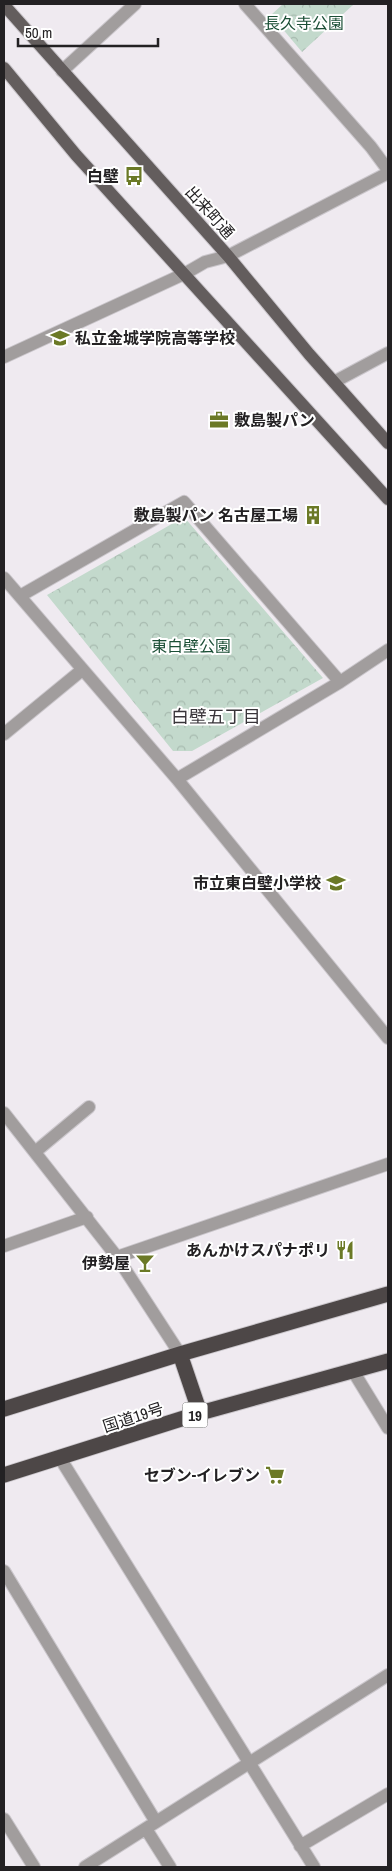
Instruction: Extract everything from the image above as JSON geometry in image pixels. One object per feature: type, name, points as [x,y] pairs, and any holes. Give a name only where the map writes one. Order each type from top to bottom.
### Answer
[{"type":"highway","points":[[4,1409],[180,1354],[388,1294]]},
{"type":"highway","points":[[180,1354],[200,1414]]},
{"type":"highway","name":"国道19号","points":[[4,1476],[200,1414],[388,1361]]},
{"type":"main road","name":"出来町通","points":[[4,5],[228,256],[388,443]]},
{"type":"main road","points":[[4,68],[76,154],[186,273],[388,499]]},
{"type":"street","points":[[62,71],[135,4]]},
{"type":"street","points":[[4,357],[186,273],[205,262],[228,256],[388,172],[371,147],[245,4]]},
{"type":"street","points":[[334,382],[388,353]]},
{"type":"street","points":[[20,596],[184,502],[340,682]]},
{"type":"street","points":[[4,578],[177,779],[388,1038]]},
{"type":"street","points":[[177,779],[340,682],[388,650]]},
{"type":"street","points":[[4,734],[82,670]]},
{"type":"street","points":[[35,1152],[89,1107]]},
{"type":"street","points":[[4,1113],[88,1217],[117,1257],[180,1354]]},
{"type":"street","points":[[117,1257],[388,1164]]},
{"type":"street","points":[[4,1246],[88,1217]]},
{"type":"street","points":[[353,1371],[388,1428]]},
{"type":"street","points":[[60,1458],[314,1867]]},
{"type":"street","points":[[4,1571],[151,1826],[170,1867]]},
{"type":"street","points":[[85,1867],[388,1675]]},
{"type":"street","points":[[300,1846],[388,1794]]},
{"type":"street","points":[[4,1819],[34,1867]]},
{"type":"green space","name":"長久寺公園","points":[[283,4],[354,4],[302,52],[271,15]]},
{"type":"green space","name":"東白壁公園","points":[[184,517],[323,678],[192,751],[173,751],[47,595]]},
{"type":"place","name":"白壁","points":[[134,176]]},
{"type":"place","name":"私立金城学院高等学校","points":[[60,338]]},
{"type":"place","name":"敷島製パン","points":[[219,420]]},
{"type":"place","name":"敷島製パン 名古屋工場","points":[[313,515]]},
{"type":"place","name":"市立東白壁小学校","points":[[336,883]]},
{"type":"place","name":"あんかけスパナポリ","points":[[345,1250]]},
{"type":"place","name":"伊勢屋","points":[[145,1263]]},
{"type":"place","name":"セブン-イレブン","points":[[275,1475]]},
{"type":"district","name":"白壁五丁目","points":[[216,716]]}]
